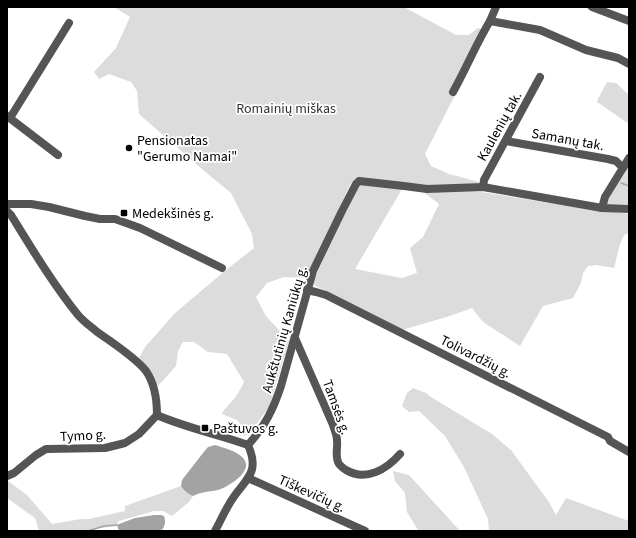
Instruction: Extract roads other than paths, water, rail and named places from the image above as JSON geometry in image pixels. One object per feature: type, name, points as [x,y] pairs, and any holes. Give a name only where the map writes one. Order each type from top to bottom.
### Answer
[{"type":"street","points":[[453,92],[466,69],[496,7]]},
{"type":"street","points":[[592,7],[629,21]]},
{"type":"street","points":[[490,21],[540,30],[586,50],[618,58],[629,64]]},
{"type":"street","points":[[58,155],[8,117],[69,23]]},
{"type":"street","name":"Kaulenių tak.","points":[[483,188],[484,180],[540,77]]},
{"type":"street","name":"Samanų tak.","points":[[506,141],[608,159],[616,161],[623,168]]},
{"type":"street","points":[[602,208],[604,197],[629,158]]},
{"type":"street","name":"Aukštutinių Kaniūkų g.","points":[[248,445],[264,426],[276,402],[312,271],[356,184],[359,181],[426,189],[483,188],[602,208],[629,209]]},
{"type":"street","points":[[7,204],[30,204],[100,219],[115,219],[140,228],[222,268]]},
{"type":"street","points":[[7,211],[79,317],[132,358],[146,371],[153,384],[156,397],[157,415],[168,420],[248,445],[252,453],[252,471],[232,499],[215,531]]},
{"type":"street","name":"Tolivardžių g.","points":[[307,290],[332,298],[608,438],[610,441],[629,452]]},
{"type":"street","name":"Tamsės g.","points":[[294,338],[337,439],[336,453],[338,463],[352,474],[359,476],[366,475],[388,466],[394,462],[400,454]]},
{"type":"street","name":"Tymo g.","points":[[7,476],[14,473],[36,455],[46,450],[105,448],[125,444],[139,434],[157,415]]},
{"type":"street","name":"Tiškevičių g.","points":[[248,478],[365,531]]},
{"type":"waterway","points":[[621,183],[629,186]]},
{"type":"waterway","points":[[88,531],[104,526],[117,525]]},
{"type":"place","name":"Pensionatas \"Gerumo Namai\"","points":[[129,148]]},
{"type":"place","name":"Medekšinės g.","points":[[124,213]]},
{"type":"place","name":"Paštuvos g.","points":[[205,428]]},
{"type":"park label","name":"Romainių miškas","points":[[286,108]]}]
